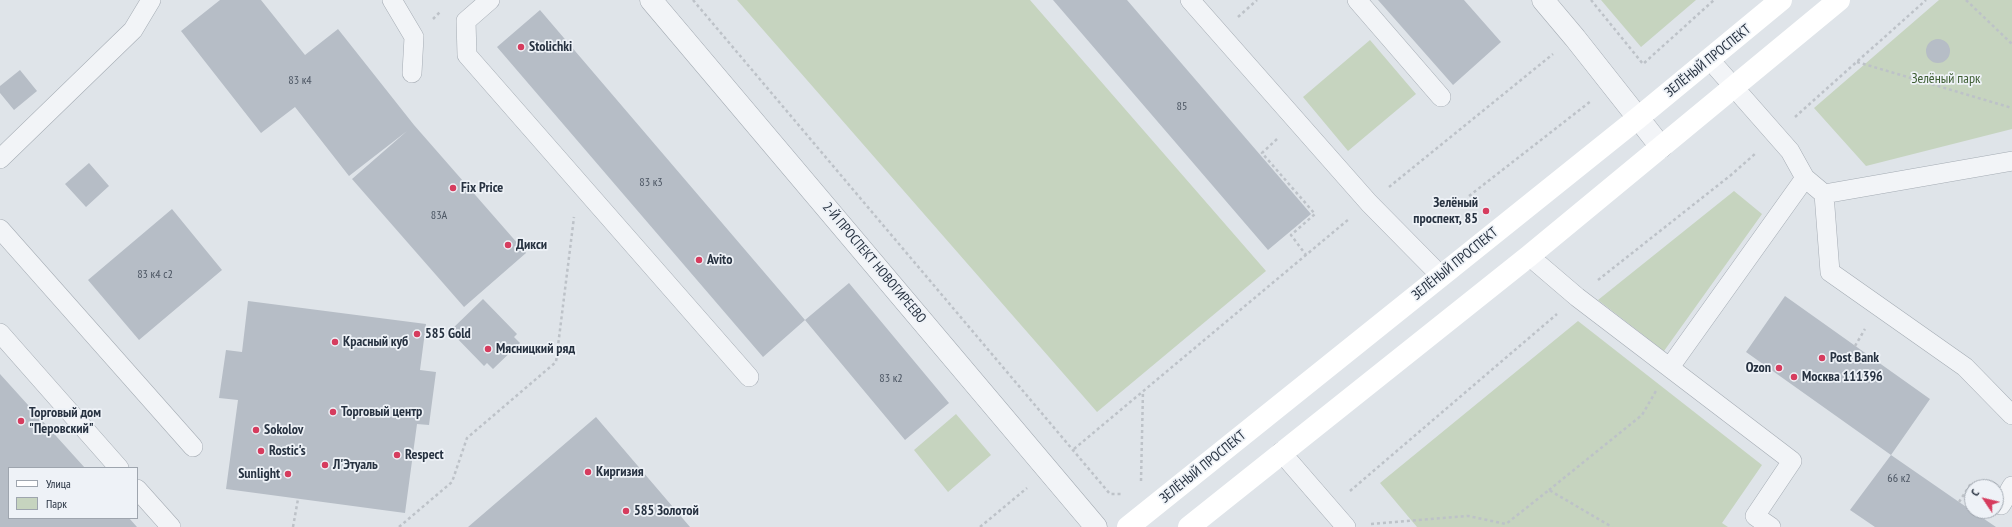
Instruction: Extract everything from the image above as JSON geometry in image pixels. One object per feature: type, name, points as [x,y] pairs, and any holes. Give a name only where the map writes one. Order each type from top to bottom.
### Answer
[{"type":"main road","name":"ЗЕЛЁНЫЙ ПРОСПЕКТ","points":[[1128,527],[1440,275],[1710,60],[1781,0]]},
{"type":"main road","points":[[1189,527],[1281,452],[1529,256],[1839,0]]},
{"type":"street","name":"2-Й ПРОСПЕКТ НОВОГИРЕЕВО","points":[[652,0],[1096,527]]},
{"type":"street","points":[[1543,0],[1661,147]]},
{"type":"lane","points":[[0,159],[133,30],[151,0]]},
{"type":"lane","points":[[392,0],[414,37],[412,73]]},
{"type":"lane","points":[[490,0],[466,21],[468,56],[749,378]]},
{"type":"lane","points":[[1190,0],[1369,203],[1440,275]]},
{"type":"lane","points":[[1357,0],[1441,96]]},
{"type":"lane","points":[[1710,60],[1790,151],[1805,178],[1824,194],[1830,272],[1965,366],[2012,415]]},
{"type":"lane","points":[[1824,194],[2012,161]]},
{"type":"lane","points":[[1670,368],[1805,178]]},
{"type":"lane","points":[[0,229],[193,447]]},
{"type":"lane","points":[[1529,256],[1577,297],[1792,461],[1755,516],[1771,527]]},
{"type":"lane","points":[[0,333],[118,467]]},
{"type":"lane","points":[[1281,452],[1345,526]]},
{"type":"lane","points":[[2004,500],[2012,486]]},
{"type":"lane","points":[[138,490],[171,527]]},
{"type":"path","points":[[693,0],[1110,494],[1125,494]]},
{"type":"path","points":[[1591,0],[1643,64],[1714,0]]},
{"type":"path","points":[[1330,509],[1577,297],[1731,175],[1856,61],[1926,0]]},
{"type":"path","points":[[1966,0],[2012,44]]},
{"type":"path","points":[[1856,61],[2012,108]]},
{"type":"path","points":[[1297,122],[1262,153],[1315,214],[1291,235],[1306,255]]},
{"type":"path","points":[[399,527],[452,482],[467,438],[556,362],[579,183]]},
{"type":"path","points":[[1345,526],[1468,516],[1506,524],[1642,415],[1670,368]]},
{"type":"path","points":[[1141,486],[1143,391]]},
{"type":"path","points":[[980,527],[1031,484]]},
{"type":"path","points":[[1549,490],[1612,527]]},
{"type":"path","points":[[1959,502],[1964,494]]},
{"type":"path","points":[[293,527],[298,499]]},
{"type":"green space","points":[[737,0],[1030,0],[1266,271],[1097,412]]},
{"type":"green space","points":[[1601,0],[1696,0],[1641,47]]},
{"type":"green space","name":"Зелёный парк","points":[[1939,0],[2012,0],[2012,129],[1866,166],[1814,108]]},
{"type":"green space","points":[[1370,40],[1416,94],[1348,151],[1303,97]]},
{"type":"green space","points":[[1734,191],[1762,214],[1664,351],[1598,300]]},
{"type":"green space","points":[[1578,321],[1762,465],[1722,523],[1728,527],[1417,527],[1380,483]]},
{"type":"green space","points":[[956,414],[991,455],[948,492],[914,450]]},
{"type":"building","points":[[220,0],[261,0],[305,55],[338,29],[414,125],[526,253],[464,307],[352,179],[407,131],[349,176],[295,107],[261,133],[181,31]]},
{"type":"building","points":[[1053,0],[1127,0],[1311,214],[1268,250]]},
{"type":"building","points":[[1378,0],[1464,0],[1501,42],[1453,85]]},
{"type":"building","points":[[540,10],[805,320],[763,357],[497,47]]},
{"type":"building","points":[[1938,39],[1946,43],[1950,51],[1946,59],[1938,63],[1930,59],[1926,51],[1930,43]]},
{"type":"building","points":[[20,70],[37,91],[14,110],[0,93],[0,86]]},
{"type":"building","points":[[89,163],[109,186],[86,207],[65,184]]},
{"type":"building","points":[[172,209],[222,270],[139,340],[88,280]]},
{"type":"building","points":[[849,283],[949,403],[905,440],[805,320]]},
{"type":"building","points":[[1785,296],[1930,399],[1891,455],[1746,352]]},
{"type":"building","points":[[483,299],[517,334],[514,337],[520,343],[493,369],[487,363],[484,366],[450,331]]},
{"type":"building","name":"Торговый центр","points":[[248,301],[426,324],[420,370],[436,372],[429,425],[417,424],[405,513],[226,489],[238,400],[219,398],[226,350],[242,352]]},
{"type":"building","name":"Торговый дом \"Перовский\"","points":[[0,374],[84,467],[8,467],[8,519],[130,519],[137,527],[0,527]]},
{"type":"building","name":"Киргизия","points":[[596,417],[690,527],[468,527]]},
{"type":"building","points":[[1891,455],[1964,505],[1964,519],[1984,519],[1996,527],[1875,527],[1850,510]]},
{"type":"place","name":"Stolichki","points":[[521,47]]},
{"type":"place","name":"Fix Price","points":[[453,188]]},
{"type":"place","name":"Зелёный проспект, 85","points":[[1486,211]]},
{"type":"place","name":"Дикси","points":[[508,245]]},
{"type":"place","name":"Avito","points":[[699,260]]},
{"type":"place","name":"585 Gold","points":[[417,334]]},
{"type":"place","name":"Красный куб","points":[[335,342]]},
{"type":"place","name":"Мясницкий ряд","points":[[488,349]]},
{"type":"place","name":"Post Bank","points":[[1822,358]]},
{"type":"place","name":"Ozon","points":[[1779,368]]},
{"type":"place","name":"Москва 111396","points":[[1794,377]]},
{"type":"place","name":"Торговый центр","points":[[333,412]]},
{"type":"place","name":"Торговый дом \"Перовский\"","points":[[21,421]]},
{"type":"place","name":"Sokolov","points":[[256,430]]},
{"type":"place","name":"Rostic's","points":[[261,451]]},
{"type":"place","name":"Respect","points":[[397,455]]},
{"type":"place","name":"Л'Этуаль","points":[[325,465]]},
{"type":"place","name":"Киргизия","points":[[588,472]]},
{"type":"place","name":"Sunlight","points":[[288,474]]},
{"type":"place","name":"585 Золотой","points":[[626,511]]}]
